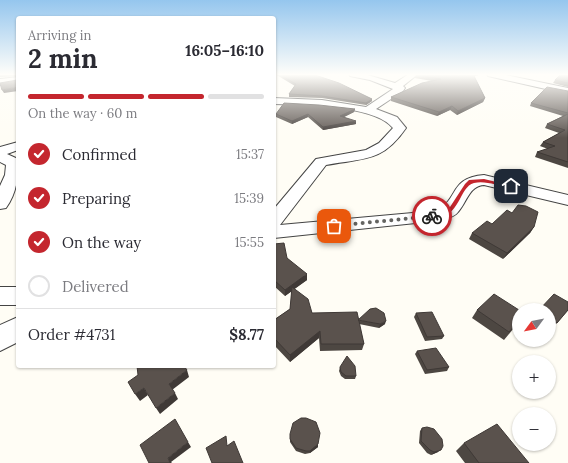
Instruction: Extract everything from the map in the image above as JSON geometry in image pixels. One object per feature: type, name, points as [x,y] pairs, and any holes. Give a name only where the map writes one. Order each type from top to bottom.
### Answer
[{"type":"street","points":[[368,110],[392,96]]},
{"type":"street","points":[[276,101],[368,110],[390,118],[398,124],[400,128],[388,142],[377,150],[365,154],[321,162],[276,218]]},
{"type":"street","points":[[0,152],[16,147]]},
{"type":"street","points":[[0,156],[14,163],[13,175],[0,204]]},
{"type":"street","points":[[276,232],[438,216],[452,208],[466,185],[476,180],[484,180],[568,200]]},
{"type":"street","points":[[0,296],[16,296]]},
{"type":"street","points":[[0,339],[16,329]]},
{"type":"building","points":[[316,96],[365,96],[372,99],[366,103]]},
{"type":"building","points":[[394,96],[484,96],[485,98],[458,111],[452,106],[439,112],[391,97]]},
{"type":"building","points":[[538,96],[568,96],[568,113],[531,103]]},
{"type":"building","points":[[284,103],[355,109],[340,116],[356,121],[323,127],[308,114],[292,121],[276,114]]},
{"type":"building","points":[[568,114],[568,162],[537,152],[555,146],[543,142],[565,130],[547,124]]},
{"type":"building","points":[[518,205],[526,206],[538,212],[534,227],[507,253],[472,233],[487,221],[492,224],[507,210],[512,213]]},
{"type":"building","points":[[284,243],[287,258],[307,274],[285,290],[276,282],[276,244]]},
{"type":"building","points":[[292,287],[308,299],[312,313],[357,312],[364,344],[321,344],[320,331],[290,355],[276,340],[276,319],[290,309]]},
{"type":"building","points":[[494,294],[512,306],[512,329],[509,332],[477,310]]},
{"type":"building","points":[[554,294],[568,302],[568,310],[557,323],[556,303],[546,303]]},
{"type":"building","points":[[376,308],[384,313],[386,321],[380,324],[358,320],[370,309]]},
{"type":"building","points":[[432,312],[444,336],[427,337],[416,313]]},
{"type":"building","points":[[436,348],[449,367],[427,370],[417,351]]},
{"type":"building","points":[[347,356],[355,366],[356,376],[346,376],[341,372],[340,367]]},
{"type":"building","points":[[137,368],[186,368],[187,370],[169,384],[175,393],[156,408],[144,388],[135,394],[128,382],[138,375]]},
{"type":"building","points":[[301,418],[306,418],[316,422],[320,433],[318,444],[310,451],[296,448],[290,439],[293,423]]},
{"type":"building","points":[[175,419],[188,442],[168,458],[170,463],[149,463],[140,445]]},
{"type":"building","points":[[497,424],[512,442],[512,451],[519,451],[529,463],[479,463],[464,443]]},
{"type":"building","points":[[427,427],[434,429],[442,439],[443,446],[441,450],[434,452],[421,441],[422,428]]},
{"type":"building","points":[[226,436],[227,446],[234,441],[243,463],[212,463],[206,448]]},
{"type":"way so far","points":[[334,226],[432,216]]},
{"type":"route","points":[[432,216],[438,216],[452,208],[466,185],[476,180],[484,180],[511,186]]}]
